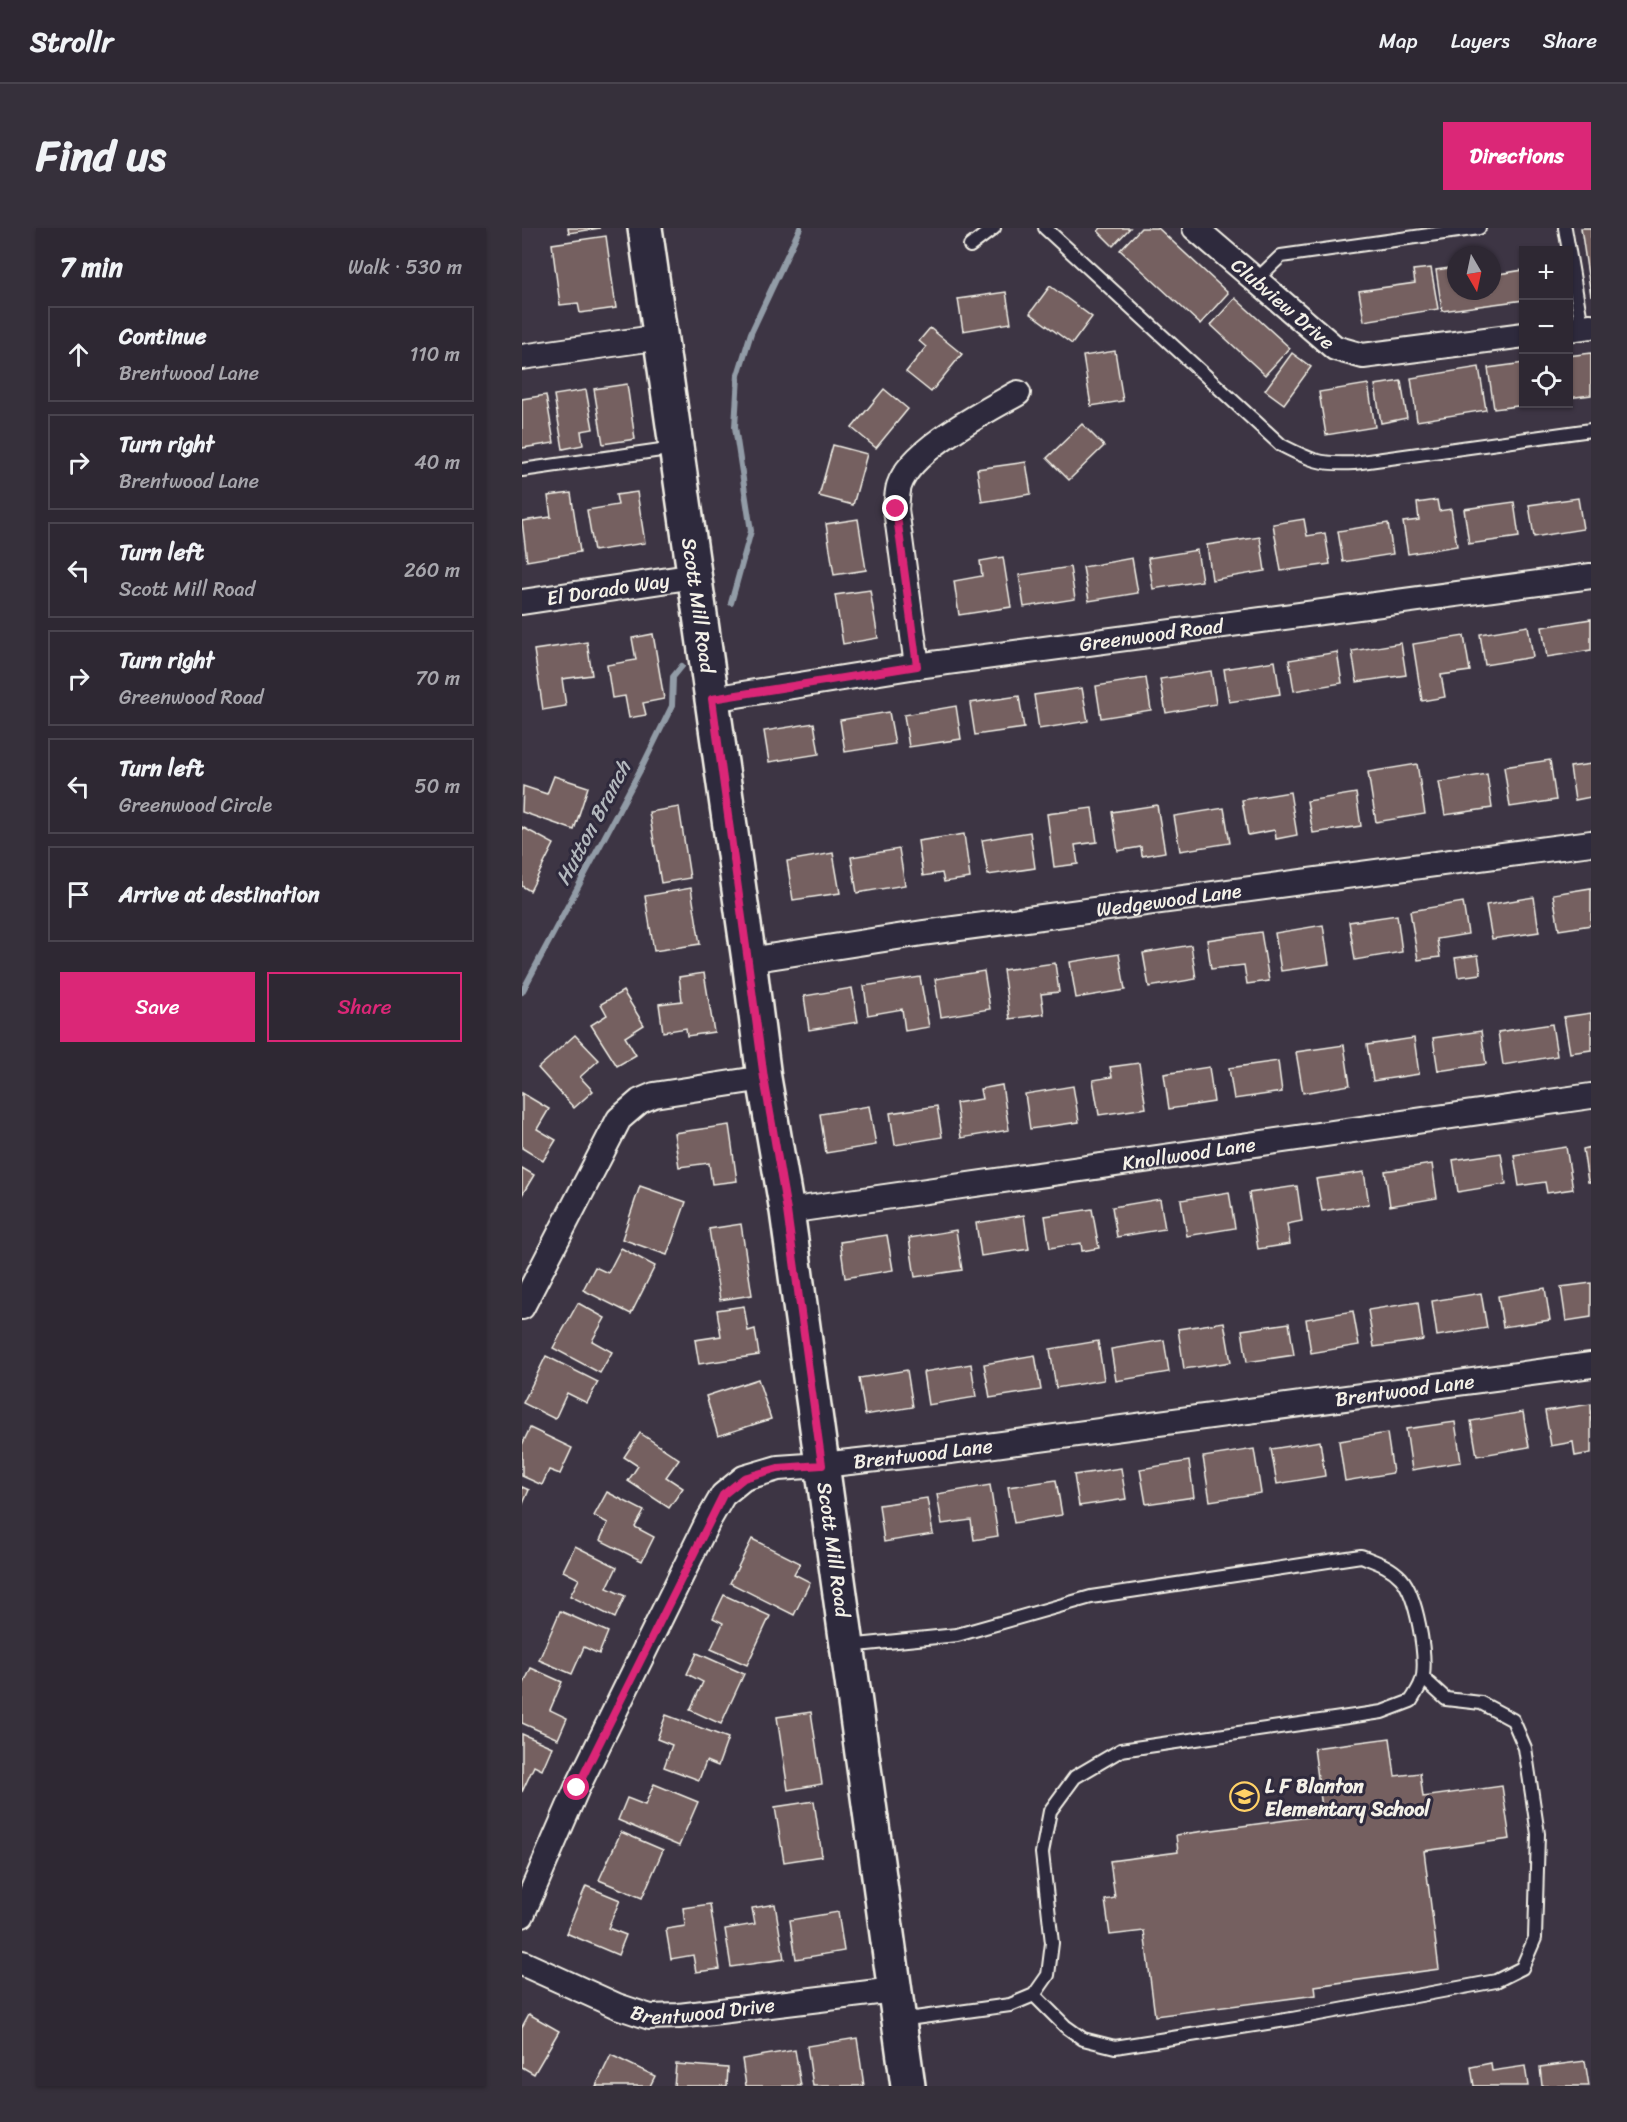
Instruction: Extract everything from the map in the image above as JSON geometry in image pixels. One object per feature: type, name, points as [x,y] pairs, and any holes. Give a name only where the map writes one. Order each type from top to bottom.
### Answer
[{"type":"street","name":"Scott Mill Road","points":[[645,228],[764,1078],[787,1211],[909,2086]]},
{"type":"street","name":"Clubview Drive","points":[[1196,228],[1335,348],[1364,356],[1519,336]]},
{"type":"street","points":[[522,357],[661,337]]},
{"type":"street","points":[[917,666],[896,509],[900,485],[924,452],[976,417],[1018,393]]},
{"type":"street","name":"El Dorado Way","points":[[522,602],[694,576]]},
{"type":"street","name":"Greenwood Road","points":[[712,699],[917,666],[1591,576]]},
{"type":"street","name":"Wedgewood Lane","points":[[749,960],[935,931],[1591,843]]},
{"type":"street","points":[[522,1307],[619,1119],[640,1101],[654,1095],[764,1078]]},
{"type":"street","name":"Knollwood Lane","points":[[787,1211],[1591,1096]]},
{"type":"street","name":"Brentwood Lane","points":[[522,1915],[577,1788],[723,1495],[744,1478],[778,1468],[822,1465],[1206,1418],[1591,1365]]},
{"type":"street","name":"Brentwood Drive","points":[[522,1963],[617,2006],[650,2017],[897,2005]]},
{"type":"lane","points":[[970,246],[994,228]]},
{"type":"lane","points":[[1046,228],[1281,445],[1301,455],[1327,464],[1354,463],[1591,430]]},
{"type":"lane","points":[[1256,280],[1281,256],[1479,228]]},
{"type":"lane","points":[[1565,228],[1581,328]]},
{"type":"lane","points":[[522,470],[676,448]]},
{"type":"lane","points":[[847,1646],[957,1635],[1091,1597],[1361,1557],[1385,1565],[1402,1579],[1416,1605],[1423,1657],[1423,1678],[1411,1701],[1382,1712],[1121,1750],[1075,1777],[1050,1811],[1042,1852],[1052,1943],[1048,1975],[1034,1995],[1010,2005],[897,2005]]},
{"type":"lane","points":[[1034,1995],[1065,2026],[1083,2039],[1115,2048],[1292,2019],[1496,1981],[1522,1968],[1535,1938],[1538,1834],[1525,1748],[1514,1720],[1481,1703],[1446,1700],[1423,1678]]},
{"type":"building","points":[[568,228],[600,228],[569,233]]},
{"type":"building","points":[[1101,228],[1130,228],[1113,246],[1098,231]]},
{"type":"building","points":[[1141,228],[1158,228],[1228,293],[1200,324],[1120,250]]},
{"type":"building","points":[[1581,228],[1591,228],[1591,296]]},
{"type":"building","points":[[606,236],[616,308],[580,313],[578,303],[560,305],[552,244]]},
{"type":"building","points":[[1431,268],[1438,309],[1364,321],[1359,291],[1415,283],[1413,270]]},
{"type":"building","points":[[1447,268],[1447,300],[1501,300],[1501,274],[1519,271],[1519,301],[1442,311],[1436,270]]},
{"type":"building","points":[[1050,286],[1092,317],[1072,344],[1030,313]]},
{"type":"building","points":[[1006,292],[1011,323],[963,331],[958,299]]},
{"type":"building","points":[[1235,298],[1290,348],[1265,375],[1211,325]]},
{"type":"building","points":[[930,328],[962,354],[931,392],[906,372],[926,347],[919,341]]},
{"type":"building","points":[[1115,351],[1123,401],[1091,406],[1083,356]]},
{"type":"building","points":[[1292,353],[1311,367],[1284,404],[1265,390]]},
{"type":"building","points":[[1591,353],[1591,395],[1573,397],[1573,355]]},
{"type":"building","points":[[1519,364],[1519,406],[1494,409],[1488,368]]},
{"type":"building","points":[[1479,367],[1486,410],[1417,421],[1411,378]]},
{"type":"building","points":[[1401,381],[1407,418],[1381,423],[1375,385]]},
{"type":"building","points":[[627,384],[635,439],[603,444],[594,389]]},
{"type":"building","points":[[1368,384],[1375,427],[1326,435],[1319,392]]},
{"type":"building","points":[[884,389],[908,409],[876,448],[852,428]]},
{"type":"building","points":[[586,390],[593,429],[581,431],[583,445],[563,449],[554,395]]},
{"type":"building","points":[[546,395],[554,443],[522,448],[522,399]]},
{"type":"building","points":[[1082,424],[1104,446],[1069,480],[1047,458]]},
{"type":"building","points":[[833,445],[867,454],[853,505],[819,496]]},
{"type":"building","points":[[1026,462],[1031,494],[982,502],[977,469]]},
{"type":"building","points":[[637,492],[645,543],[594,551],[587,510],[618,505],[616,495]]},
{"type":"building","points":[[571,493],[580,552],[527,561],[522,521],[551,517],[548,496]]},
{"type":"building","points":[[1578,498],[1583,529],[1534,537],[1529,505]]},
{"type":"building","points":[[1437,500],[1439,511],[1451,509],[1457,546],[1408,554],[1403,522],[1419,520],[1417,503]]},
{"type":"building","points":[[1514,502],[1519,537],[1469,544],[1464,509]]},
{"type":"building","points":[[858,519],[866,570],[834,575],[826,524]]},
{"type":"building","points":[[1304,519],[1307,536],[1325,533],[1330,564],[1281,571],[1273,524]]},
{"type":"building","points":[[1388,523],[1393,554],[1343,562],[1338,531]]},
{"type":"building","points":[[1260,537],[1265,571],[1212,580],[1207,545]]},
{"type":"building","points":[[1197,550],[1202,581],[1153,589],[1148,558]]},
{"type":"building","points":[[1003,557],[1011,607],[959,615],[954,581],[982,576],[980,561]]},
{"type":"building","points":[[1132,558],[1138,593],[1089,601],[1083,567]]},
{"type":"building","points":[[1070,567],[1075,599],[1024,607],[1019,575]]},
{"type":"building","points":[[870,590],[878,638],[843,644],[835,595]]},
{"type":"building","points":[[1591,619],[1591,650],[1547,657],[1542,627]]},
{"type":"building","points":[[1528,626],[1533,657],[1485,665],[1480,634]]},
{"type":"building","points":[[653,634],[664,699],[643,703],[646,715],[629,718],[625,696],[612,698],[607,665],[636,660],[632,638]]},
{"type":"building","points":[[1464,636],[1470,671],[1441,675],[1445,697],[1422,701],[1413,644]]},
{"type":"building","points":[[587,642],[592,675],[562,679],[566,706],[543,710],[534,650]]},
{"type":"building","points":[[1401,643],[1406,675],[1357,682],[1352,651]]},
{"type":"building","points":[[1337,652],[1342,683],[1294,691],[1289,660]]},
{"type":"building","points":[[1275,661],[1280,694],[1229,702],[1224,669]]},
{"type":"building","points":[[1211,671],[1216,704],[1166,713],[1160,679]]},
{"type":"building","points":[[1146,678],[1151,710],[1101,718],[1096,686]]},
{"type":"building","points":[[1082,688],[1088,721],[1039,729],[1034,695]]},
{"type":"building","points":[[1019,696],[1024,728],[975,735],[970,703]]},
{"type":"building","points":[[956,706],[961,739],[909,747],[904,715]]},
{"type":"building","points":[[889,712],[895,744],[845,752],[840,720]]},
{"type":"building","points":[[814,723],[819,754],[769,762],[764,731]]},
{"type":"building","points":[[1550,760],[1556,800],[1510,807],[1504,767]]},
{"type":"building","points":[[1417,764],[1425,814],[1376,822],[1368,772]]},
{"type":"building","points":[[1591,764],[1591,797],[1575,800],[1570,767]]},
{"type":"building","points":[[1487,774],[1492,808],[1445,815],[1439,782]]},
{"type":"building","points":[[554,776],[588,787],[574,830],[522,812],[523,786],[547,794]]},
{"type":"building","points":[[1290,792],[1297,835],[1276,839],[1275,830],[1248,835],[1242,800]]},
{"type":"building","points":[[1356,793],[1361,826],[1313,833],[1307,801]]},
{"type":"building","points":[[1157,805],[1165,852],[1142,856],[1141,847],[1118,851],[1112,812]]},
{"type":"building","points":[[679,807],[690,878],[661,883],[649,812]]},
{"type":"building","points":[[1092,808],[1097,842],[1075,845],[1078,864],[1054,867],[1047,814]]},
{"type":"building","points":[[1224,808],[1230,843],[1180,851],[1174,816]]},
{"type":"building","points":[[522,827],[554,844],[530,891],[522,886]]},
{"type":"building","points":[[1030,832],[1035,868],[988,875],[982,840]]},
{"type":"building","points":[[964,834],[970,878],[944,882],[942,873],[923,876],[918,841]]},
{"type":"building","points":[[899,849],[905,885],[857,893],[851,857]]},
{"type":"building","points":[[833,853],[840,893],[793,900],[787,861]]},
{"type":"building","points":[[691,888],[700,944],[654,951],[645,896]]},
{"type":"building","points":[[1591,888],[1591,925],[1559,930],[1553,894]]},
{"type":"building","points":[[1534,897],[1539,932],[1492,939],[1486,905]]},
{"type":"building","points":[[1463,902],[1468,934],[1437,939],[1440,957],[1418,960],[1410,911]]},
{"type":"building","points":[[1397,915],[1402,952],[1355,960],[1349,922]]},
{"type":"building","points":[[1323,925],[1329,964],[1281,971],[1275,933]]},
{"type":"building","points":[[1261,932],[1269,981],[1247,984],[1244,965],[1211,969],[1207,940]]},
{"type":"building","points":[[1191,945],[1196,979],[1149,987],[1143,953]]},
{"type":"building","points":[[1119,954],[1125,990],[1076,998],[1070,962]]},
{"type":"building","points":[[1478,955],[1481,974],[1458,977],[1455,958]]},
{"type":"building","points":[[1055,963],[1059,992],[1041,994],[1044,1014],[1010,1019],[1003,970]]},
{"type":"building","points":[[984,971],[990,1009],[941,1017],[935,979]]},
{"type":"building","points":[[704,973],[714,1032],[687,1036],[686,1028],[663,1032],[659,1004],[682,1001],[679,977]]},
{"type":"building","points":[[920,977],[929,1027],[905,1031],[902,1009],[868,1015],[864,986]]},
{"type":"building","points":[[852,988],[858,1022],[809,1030],[804,996]]},
{"type":"building","points":[[623,991],[644,1025],[625,1037],[636,1055],[617,1066],[591,1025],[607,1015],[601,1004]]},
{"type":"building","points":[[1591,1013],[1591,1050],[1570,1053],[1564,1017]]},
{"type":"building","points":[[1552,1024],[1557,1056],[1503,1065],[1498,1032]]},
{"type":"building","points":[[1481,1031],[1486,1064],[1438,1071],[1433,1038]]},
{"type":"building","points":[[575,1035],[599,1060],[580,1077],[593,1091],[574,1108],[538,1068]]},
{"type":"building","points":[[1414,1038],[1419,1074],[1373,1081],[1367,1045]]},
{"type":"building","points":[[1344,1045],[1350,1085],[1303,1093],[1296,1052]]},
{"type":"building","points":[[1278,1061],[1282,1092],[1234,1099],[1229,1068]]},
{"type":"building","points":[[1139,1063],[1146,1108],[1099,1115],[1093,1080],[1112,1077],[1110,1067]]},
{"type":"building","points":[[1209,1067],[1214,1102],[1169,1109],[1164,1074]]},
{"type":"building","points":[[1002,1085],[1009,1130],[961,1138],[956,1103],[982,1099],[980,1089]]},
{"type":"building","points":[[1073,1086],[1079,1122],[1030,1129],[1025,1094]]},
{"type":"building","points":[[522,1093],[549,1109],[537,1129],[556,1140],[543,1161],[522,1148]]},
{"type":"building","points":[[869,1106],[876,1145],[826,1153],[820,1114]]},
{"type":"building","points":[[937,1106],[942,1137],[895,1145],[890,1113]]},
{"type":"building","points":[[729,1125],[737,1181],[712,1184],[709,1163],[679,1167],[674,1133]]},
{"type":"building","points":[[1566,1147],[1573,1189],[1547,1193],[1545,1182],[1519,1186],[1514,1155]]},
{"type":"building","points":[[1591,1147],[1591,1182],[1588,1182],[1583,1149]]},
{"type":"building","points":[[1501,1153],[1506,1184],[1458,1192],[1453,1160]]},
{"type":"building","points":[[1432,1164],[1437,1198],[1390,1206],[1385,1171]]},
{"type":"building","points":[[522,1168],[534,1175],[522,1195]]},
{"type":"building","points":[[1364,1172],[1369,1204],[1322,1211],[1316,1179]]},
{"type":"building","points":[[640,1186],[686,1202],[667,1255],[622,1239]]},
{"type":"building","points":[[1297,1186],[1302,1221],[1287,1224],[1290,1244],[1258,1249],[1249,1193]]},
{"type":"building","points":[[1229,1192],[1235,1228],[1187,1236],[1181,1200]]},
{"type":"building","points":[[1160,1199],[1165,1229],[1117,1237],[1112,1207]]},
{"type":"building","points":[[1092,1209],[1099,1248],[1082,1251],[1081,1243],[1050,1248],[1045,1216]]},
{"type":"building","points":[[1024,1215],[1029,1249],[981,1256],[976,1223]]},
{"type":"building","points":[[741,1224],[752,1295],[720,1300],[709,1229]]},
{"type":"building","points":[[956,1230],[962,1270],[915,1277],[909,1238]]},
{"type":"building","points":[[887,1235],[893,1270],[845,1278],[840,1242]]},
{"type":"building","points":[[621,1248],[655,1266],[631,1314],[583,1290],[595,1267],[608,1273]]},
{"type":"building","points":[[1591,1283],[1591,1317],[1566,1321],[1561,1287]]},
{"type":"building","points":[[1545,1288],[1550,1320],[1503,1327],[1498,1296]]},
{"type":"building","points":[[1481,1293],[1487,1328],[1437,1336],[1432,1301]]},
{"type":"building","points":[[1418,1302],[1423,1340],[1374,1347],[1368,1310]]},
{"type":"building","points":[[578,1303],[605,1318],[592,1341],[612,1352],[600,1373],[553,1348]]},
{"type":"building","points":[[744,1306],[748,1331],[755,1329],[759,1355],[699,1364],[695,1340],[721,1336],[717,1310]]},
{"type":"building","points":[[1353,1311],[1359,1345],[1311,1353],[1306,1319]]},
{"type":"building","points":[[1224,1322],[1231,1362],[1184,1369],[1178,1329]]},
{"type":"building","points":[[1289,1323],[1294,1355],[1247,1362],[1242,1330]]},
{"type":"building","points":[[1164,1340],[1169,1372],[1116,1381],[1111,1349]]},
{"type":"building","points":[[1098,1341],[1104,1380],[1056,1388],[1050,1349]]},
{"type":"building","points":[[1035,1355],[1041,1390],[990,1398],[984,1364]]},
{"type":"building","points":[[546,1356],[598,1382],[587,1403],[567,1393],[555,1419],[523,1403]]},
{"type":"building","points":[[971,1364],[976,1397],[928,1405],[923,1372]]},
{"type":"building","points":[[907,1370],[913,1407],[865,1415],[859,1378]]},
{"type":"building","points":[[758,1379],[771,1419],[718,1436],[706,1396]]},
{"type":"building","points":[[1591,1404],[1591,1453],[1575,1456],[1573,1442],[1551,1446],[1545,1411]]},
{"type":"building","points":[[1523,1412],[1529,1447],[1477,1456],[1471,1421]]},
{"type":"building","points":[[1455,1422],[1461,1462],[1412,1470],[1406,1429]]},
{"type":"building","points":[[530,1428],[572,1448],[560,1474],[549,1470],[542,1485],[522,1476],[522,1445]]},
{"type":"building","points":[[640,1433],[679,1459],[666,1477],[683,1488],[669,1508],[628,1481],[638,1466],[624,1457]]},
{"type":"building","points":[[1387,1433],[1393,1473],[1345,1481],[1339,1441]]},
{"type":"building","points":[[1320,1441],[1325,1476],[1277,1484],[1271,1449]]},
{"type":"building","points":[[1254,1449],[1261,1493],[1210,1501],[1203,1457]]},
{"type":"building","points":[[1189,1461],[1194,1497],[1146,1504],[1140,1469]]},
{"type":"building","points":[[1121,1468],[1126,1499],[1079,1506],[1074,1475]]},
{"type":"building","points":[[1056,1480],[1062,1515],[1014,1523],[1008,1487]]},
{"type":"building","points":[[990,1485],[998,1536],[974,1540],[971,1520],[942,1524],[937,1494]]},
{"type":"building","points":[[522,1487],[529,1490],[522,1506]]},
{"type":"building","points":[[607,1492],[644,1511],[635,1527],[654,1537],[642,1561],[600,1540],[608,1523],[594,1516]]},
{"type":"building","points":[[927,1498],[933,1534],[884,1542],[879,1505]]},
{"type":"building","points":[[752,1539],[800,1563],[794,1574],[810,1582],[794,1615],[730,1583]]},
{"type":"building","points":[[575,1546],[617,1567],[607,1588],[625,1596],[615,1618],[570,1596],[579,1579],[563,1571]]},
{"type":"building","points":[[724,1595],[770,1616],[747,1665],[711,1649],[723,1623],[713,1618]]},
{"type":"building","points":[[560,1611],[608,1632],[599,1654],[584,1647],[572,1674],[539,1660]]},
{"type":"building","points":[[697,1653],[744,1674],[721,1724],[690,1710],[703,1682],[687,1674]]},
{"type":"building","points":[[531,1668],[562,1682],[550,1710],[567,1718],[558,1739],[522,1723],[522,1688]]},
{"type":"building","points":[[811,1712],[822,1784],[788,1790],[777,1717]]},
{"type":"building","points":[[666,1715],[728,1738],[718,1766],[706,1761],[699,1780],[664,1767],[672,1745],[657,1739]]},
{"type":"building","points":[[522,1734],[552,1747],[542,1770],[534,1766],[522,1792]]},
{"type":"building","points":[[1390,1738],[1395,1776],[1420,1773],[1423,1797],[1502,1786],[1510,1839],[1424,1851],[1439,1969],[1315,1986],[1316,1995],[1155,2016],[1144,1931],[1110,1935],[1105,1900],[1115,1898],[1110,1861],[1178,1852],[1176,1835],[1323,1815],[1314,1748]]},
{"type":"building","points":[[654,1784],[698,1802],[679,1846],[618,1820],[627,1798],[645,1805]]},
{"type":"building","points":[[814,1801],[822,1856],[784,1862],[775,1807]]},
{"type":"building","points":[[621,1832],[663,1850],[642,1898],[599,1880]]},
{"type":"building","points":[[586,1886],[620,1900],[608,1928],[626,1935],[618,1955],[566,1933]]},
{"type":"building","points":[[710,1904],[720,1969],[696,1972],[693,1955],[671,1959],[666,1929],[685,1926],[683,1908]]},
{"type":"building","points":[[775,1904],[784,1959],[731,1967],[725,1929],[755,1924],[752,1908]]},
{"type":"building","points":[[838,1912],[844,1951],[796,1959],[790,1920]]},
{"type":"building","points":[[529,2014],[559,2031],[534,2074],[522,2067],[522,2027]]},
{"type":"building","points":[[857,2038],[864,2086],[813,2086],[807,2046]]},
{"type":"building","points":[[795,2050],[801,2086],[746,2086],[742,2059]]},
{"type":"building","points":[[611,2055],[655,2076],[650,2086],[596,2086]]},
{"type":"building","points":[[1585,2061],[1589,2086],[1542,2086],[1540,2067]]},
{"type":"building","points":[[1491,2063],[1492,2071],[1525,2066],[1528,2086],[1474,2086],[1471,2067]]},
{"type":"building","points":[[676,2064],[728,2068],[727,2086],[674,2086]]},
{"type":"waterway","name":"Hutton Branch","points":[[731,603],[751,531],[735,427],[738,375],[751,333],[800,228]]},
{"type":"waterway","name":"Hutton Branch","points":[[522,992],[672,706],[673,677],[682,666]]},
{"type":"place","name":"L F Blanton Elementary School","points":[[1244,1797]]},
{"type":"route","points":[[577,1788],[708,1521],[723,1495],[744,1478],[778,1468],[822,1465],[787,1211],[764,1078],[712,699],[917,666],[896,509]]}]
